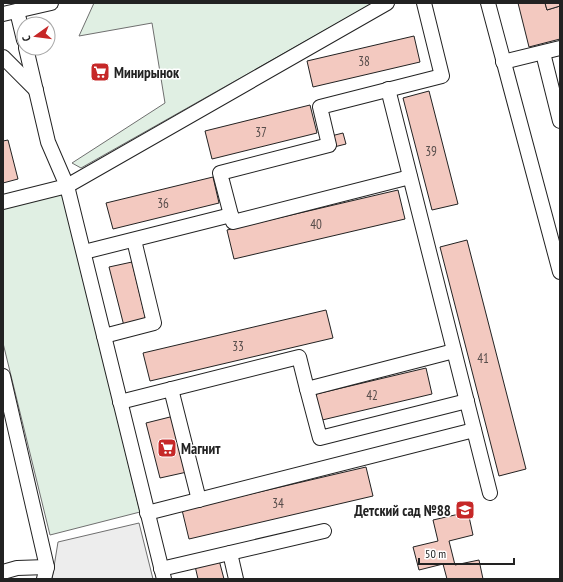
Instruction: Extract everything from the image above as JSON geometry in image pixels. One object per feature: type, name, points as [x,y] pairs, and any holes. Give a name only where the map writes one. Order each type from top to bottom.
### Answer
[{"type":"street","points":[[3,202],[68,186],[387,3]]},
{"type":"street","points":[[410,177],[233,222],[220,173],[330,145],[320,107],[442,76],[424,3]]},
{"type":"street","points":[[488,3],[560,272]]},
{"type":"street","points":[[3,14],[41,4]]},
{"type":"street","points":[[17,11],[18,16]]},
{"type":"street","points":[[503,62],[560,48]]},
{"type":"street","points":[[543,53],[560,121]]},
{"type":"street","points":[[28,56],[48,142],[68,186],[163,574],[230,553],[324,531]]},
{"type":"street","points":[[3,57],[36,90]]},
{"type":"street","points":[[388,89],[490,493]]},
{"type":"street","points":[[84,252],[231,215]]},
{"type":"street","points":[[104,336],[154,323],[134,240]]},
{"type":"street","points":[[307,388],[454,351]]},
{"type":"street","points":[[120,402],[299,356],[320,438],[467,401]]},
{"type":"street","points":[[3,376],[8,418],[45,573],[17,568],[3,572]]},
{"type":"street","points":[[171,389],[199,500]]},
{"type":"street","points":[[147,513],[474,430]]},
{"type":"street","points":[[230,553],[236,579]]},
{"type":"green space","points":[[94,3],[373,3],[81,168],[72,163],[165,103],[152,23],[79,36]]},
{"type":"green space","points":[[63,193],[140,512],[50,535],[3,343],[3,207]]},
{"type":"shaded area","points":[[139,523],[153,579],[52,579],[58,542]]},
{"type":"building","points":[[518,3],[545,3],[547,10],[560,6],[560,39],[529,47]]},
{"type":"building","points":[[545,3],[560,3],[560,6],[547,10]]},
{"type":"building","points":[[414,36],[420,62],[313,87],[307,61]]},
{"type":"building","points":[[429,91],[458,204],[432,210],[403,98]]},
{"type":"building","points":[[310,105],[317,133],[212,159],[205,131]]},
{"type":"building","points":[[343,133],[346,144],[334,147],[331,136]]},
{"type":"building","points":[[8,140],[18,179],[3,183],[3,141]]},
{"type":"building","points":[[213,177],[219,203],[113,229],[106,203]]},
{"type":"building","points":[[398,190],[405,219],[234,259],[227,230]]},
{"type":"building","points":[[467,240],[526,469],[499,476],[440,247]]},
{"type":"building","points":[[132,262],[146,320],[124,326],[109,267]]},
{"type":"building","points":[[326,310],[333,338],[150,381],[143,353]]},
{"type":"building","points":[[426,368],[432,394],[318,421],[312,395]]},
{"type":"building","points":[[174,416],[187,472],[160,478],[146,423]]},
{"type":"building","points":[[366,467],[373,496],[189,539],[182,510]]},
{"type":"building","points":[[468,512],[473,535],[449,541],[455,565],[479,560],[483,579],[447,579],[443,564],[419,570],[413,547],[438,541],[433,520]]},
{"type":"building","points":[[219,560],[224,579],[198,579],[195,566]]},
{"type":"place","name":"Минирынок","points":[[100,72]]},
{"type":"place","name":"Магнит","points":[[167,448]]},
{"type":"place","name":"Детский сад №88","points":[[465,510]]}]
